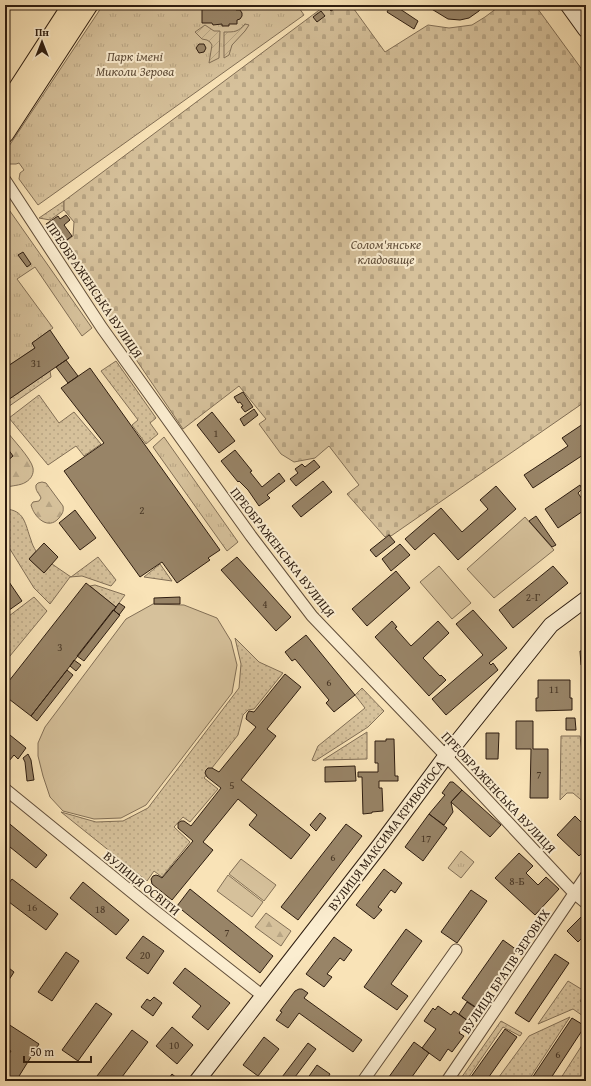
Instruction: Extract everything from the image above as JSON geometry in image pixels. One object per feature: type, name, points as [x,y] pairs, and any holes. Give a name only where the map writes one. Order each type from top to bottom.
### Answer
[{"type":"main road","points":[[5,107],[71,5]]},
{"type":"main road","points":[[5,134],[89,5]]},
{"type":"street","points":[[568,5],[586,30]]},
{"type":"street","name":"ПРЕОБРАЖЕНСЬКА ВУЛИЦЯ","points":[[5,180],[102,328],[251,536],[312,616],[574,893],[586,903]]},
{"type":"street","name":"ВУЛИЦЯ МАКСИМА КРИВОНОСА","points":[[197,1081],[380,845],[446,756],[550,625],[586,599]]},
{"type":"street","name":"ВУЛИЦЯ ОСВІТИ","points":[[5,789],[150,907],[263,996]]},
{"type":"street","name":"ВУЛИЦЯ БРАТІВ ЗЕРОВИХ","points":[[447,1081],[586,876]]},
{"type":"street","points":[[363,1081],[456,950]]},
{"type":"green space","name":"Парк імені Миколи Зерова","points":[[103,5],[297,5],[304,15],[38,205],[19,179],[20,173],[24,170],[19,163],[10,164],[5,159],[5,152]]},
{"type":"green space","name":"Солом'янське кладовище","points":[[326,5],[351,5],[385,52],[428,25],[449,28],[472,25],[501,5],[535,5],[586,75],[586,401],[391,536],[389,534],[385,537],[347,494],[359,485],[329,446],[315,458],[294,462],[281,454],[259,424],[266,419],[239,386],[183,429],[64,253],[65,242],[73,236],[74,222],[64,210],[64,201]]},
{"type":"green space","points":[[245,24],[249,25],[232,45],[229,55],[224,58],[224,32],[236,31]]},
{"type":"green space","points":[[205,25],[214,31],[220,31],[219,58],[209,63],[212,45],[207,40],[202,39],[195,32]]},
{"type":"green space","points":[[64,201],[64,210],[50,220],[39,218]]},
{"type":"green space","points":[[5,204],[92,328],[82,336],[35,267],[17,279],[53,328],[32,343],[35,348],[5,368]]},
{"type":"green space","points":[[116,361],[156,418],[150,423],[158,434],[146,444],[132,425],[138,420],[101,371]]},
{"type":"green space","points":[[50,371],[51,377],[5,409],[5,402]]},
{"type":"green space","points":[[39,395],[59,423],[74,412],[101,444],[84,456],[76,446],[48,465],[9,418]]},
{"type":"green space","points":[[5,429],[29,459],[32,464],[33,472],[32,476],[26,482],[5,488]]},
{"type":"green space","points":[[164,437],[238,542],[227,551],[153,447]]},
{"type":"green space","points":[[42,482],[46,483],[63,506],[61,515],[55,522],[46,523],[42,521],[35,514],[31,505],[33,502],[39,501],[41,498],[36,485]]},
{"type":"green space","points":[[5,509],[17,512],[25,523],[36,551],[29,559],[44,573],[52,564],[71,577],[50,604],[34,588],[5,541]]},
{"type":"green space","points":[[525,517],[554,550],[494,598],[467,569]]},
{"type":"green space","points":[[98,557],[116,580],[111,586],[82,576],[71,577]]},
{"type":"green space","points":[[160,564],[172,581],[144,577]]},
{"type":"green space","points":[[439,566],[471,603],[452,619],[420,582]]},
{"type":"green space","points":[[95,585],[125,595],[116,607],[90,586]]},
{"type":"green space","points":[[34,597],[47,611],[5,662],[5,619]]},
{"type":"green space","points":[[153,604],[184,605],[217,618],[231,641],[237,665],[232,693],[146,805],[121,818],[94,819],[63,811],[50,797],[38,756],[38,743],[45,727],[126,619]]},
{"type":"green space","points":[[235,638],[259,662],[283,673],[254,709],[248,710],[243,715],[238,735],[204,778],[218,789],[190,822],[183,817],[174,827],[190,842],[162,877],[154,871],[147,881],[61,812],[96,822],[123,821],[148,808],[239,688],[241,664]]},
{"type":"green space","points":[[362,688],[384,711],[368,727],[315,761],[312,760],[318,746],[365,708],[355,695]]},
{"type":"green space","points":[[367,732],[367,759],[323,760]]},
{"type":"green space","points":[[561,736],[580,736],[583,762],[586,764],[586,804],[573,793],[567,793],[560,800]]},
{"type":"green space","points":[[461,851],[474,862],[461,878],[448,868]]},
{"type":"green space","points":[[241,859],[276,885],[264,901],[229,874]]},
{"type":"green space","points":[[228,875],[263,902],[252,917],[217,891]]},
{"type":"green space","points":[[266,913],[291,931],[281,946],[255,927]]},
{"type":"green space","points":[[568,981],[586,992],[580,1001],[586,1006],[586,1018],[573,1009],[538,1024]]},
{"type":"green space","points":[[570,1017],[528,1081],[496,1081],[529,1036]]},
{"type":"green space","points":[[501,1021],[522,1033],[520,1036],[503,1027],[466,1081],[459,1081]]},
{"type":"green space","points":[[586,1039],[586,1073],[581,1081],[559,1081]]},
{"type":"building","points":[[236,5],[236,10],[240,10],[242,13],[240,19],[237,20],[237,24],[222,26],[222,24],[213,25],[212,23],[202,23],[202,9],[212,9],[212,6]]},
{"type":"building","points":[[340,5],[331,11],[327,6]]},
{"type":"building","points":[[391,5],[394,5],[418,21],[414,29],[387,12]]},
{"type":"building","points":[[425,5],[483,5],[479,11],[469,18],[460,20],[448,19]]},
{"type":"building","points":[[321,11],[325,16],[317,22],[313,17]]},
{"type":"building","points":[[199,44],[204,44],[206,48],[204,52],[199,53],[196,48]]},
{"type":"building","points":[[66,215],[70,220],[64,225],[72,236],[60,245],[46,224],[58,216],[60,219]]},
{"type":"building","points":[[23,252],[31,264],[27,267],[18,255]]},
{"type":"building","points":[[50,330],[69,358],[5,402],[5,368],[35,348],[32,343]]},
{"type":"building","points":[[66,360],[78,376],[68,383],[56,367]]},
{"type":"building","points":[[90,368],[220,550],[208,558],[210,560],[177,583],[162,562],[140,577],[64,471],[104,443],[61,388]]},
{"type":"building","points":[[243,392],[253,407],[245,412],[241,407],[243,406],[240,402],[238,403],[234,397]]},
{"type":"building","points":[[254,409],[258,415],[244,426],[240,419]]},
{"type":"building","points":[[212,412],[235,441],[219,453],[197,425]]},
{"type":"building","points":[[586,422],[586,453],[533,488],[524,475],[568,446],[562,438]]},
{"type":"building","points":[[5,445],[13,456],[6,462],[5,460]]},
{"type":"building","points":[[235,450],[252,471],[250,472],[262,487],[279,473],[285,481],[267,495],[270,498],[259,506],[248,490],[239,481],[238,482],[221,461]]},
{"type":"building","points":[[314,460],[320,467],[296,486],[290,479],[298,473],[295,469],[302,464],[305,467]]},
{"type":"building","points":[[323,481],[332,492],[301,517],[292,506]]},
{"type":"building","points":[[580,485],[582,489],[578,493],[586,505],[586,509],[558,528],[545,509]]},
{"type":"building","points":[[496,486],[516,509],[458,560],[434,533],[415,550],[405,539],[441,508],[462,532],[488,509],[480,500]]},
{"type":"building","points":[[75,510],[96,538],[80,550],[59,523]]},
{"type":"building","points":[[536,516],[556,545],[552,547],[529,521]]},
{"type":"building","points":[[389,535],[395,542],[376,557],[370,550]]},
{"type":"building","points":[[44,543],[58,557],[44,573],[29,559]]},
{"type":"building","points":[[400,544],[410,555],[391,571],[382,559]]},
{"type":"building","points":[[237,557],[291,617],[276,631],[221,570]]},
{"type":"building","points":[[553,566],[568,583],[513,628],[499,610]]},
{"type":"building","points":[[396,571],[410,588],[367,626],[352,609]]},
{"type":"building","points":[[5,576],[22,601],[5,613]]},
{"type":"building","points":[[86,583],[116,607],[31,716],[5,696],[5,686]]},
{"type":"building","points":[[180,597],[180,604],[154,604],[154,598]]},
{"type":"building","points":[[119,603],[125,607],[119,615],[114,610]]},
{"type":"building","points":[[113,610],[120,615],[84,661],[77,656]]},
{"type":"building","points":[[473,610],[507,648],[489,663],[491,665],[493,663],[498,670],[446,715],[432,699],[483,655],[456,624]]},
{"type":"building","points":[[392,621],[397,627],[395,628],[411,646],[438,621],[449,633],[423,658],[440,676],[441,675],[446,680],[429,696],[375,637]]},
{"type":"building","points":[[582,633],[586,633],[586,665],[581,665],[580,651],[583,651]]},
{"type":"building","points":[[306,635],[355,695],[334,712],[326,703],[329,700],[295,659],[292,661],[285,652]]},
{"type":"building","points":[[74,660],[81,665],[76,671],[70,666]]},
{"type":"building","points":[[67,670],[73,675],[37,721],[31,716]]},
{"type":"building","points":[[285,674],[301,687],[267,729],[276,736],[241,780],[310,835],[291,859],[249,825],[257,815],[238,799],[203,842],[213,850],[172,900],[152,884],[151,879],[156,875],[162,878],[193,841],[178,828],[178,823],[184,821],[191,826],[221,788],[207,777],[205,773],[206,770],[208,768],[212,768],[219,772],[256,727],[246,719],[249,711],[254,712]]},
{"type":"building","points":[[538,680],[570,680],[572,710],[536,711]]},
{"type":"building","points":[[566,718],[575,718],[576,730],[566,730]]},
{"type":"building","points":[[516,721],[533,721],[533,749],[548,749],[548,798],[530,798],[531,749],[516,749]]},
{"type":"building","points":[[5,731],[26,748],[18,759],[14,755],[9,761],[7,759],[5,761]]},
{"type":"building","points":[[486,733],[499,733],[498,759],[486,759]]},
{"type":"building","points":[[386,739],[394,739],[395,776],[398,776],[398,781],[379,781],[379,788],[382,788],[383,811],[363,814],[362,777],[358,777],[358,772],[378,772],[378,763],[375,763],[375,741],[386,741]]},
{"type":"building","points":[[28,754],[31,760],[34,780],[27,781],[25,762],[23,758]]},
{"type":"building","points":[[355,766],[356,781],[325,782],[325,767]]},
{"type":"building","points":[[450,782],[453,782],[462,790],[451,802],[453,812],[444,825],[429,814],[445,795],[442,793]]},
{"type":"building","points":[[462,790],[501,825],[490,837],[451,802]]},
{"type":"building","points":[[320,813],[326,818],[316,831],[310,825]]},
{"type":"building","points":[[429,814],[447,828],[423,861],[405,847]]},
{"type":"building","points":[[575,816],[586,827],[586,849],[579,856],[557,835]]},
{"type":"building","points":[[5,820],[47,855],[36,868],[5,843]]},
{"type":"building","points":[[346,824],[362,836],[298,920],[281,907]]},
{"type":"building","points":[[519,853],[533,866],[526,873],[538,885],[546,877],[559,889],[535,915],[495,878]]},
{"type":"building","points":[[384,869],[402,883],[395,893],[391,890],[378,907],[382,910],[374,919],[356,905]]},
{"type":"building","points":[[12,879],[58,914],[46,930],[5,899],[5,888]]},
{"type":"building","points":[[83,882],[129,920],[116,935],[70,898]]},
{"type":"building","points":[[190,889],[273,956],[260,973],[177,906]]},
{"type":"building","points":[[471,890],[487,901],[457,943],[441,932]]},
{"type":"building","points":[[583,915],[586,918],[586,942],[582,938],[578,942],[567,931]]},
{"type":"building","points":[[406,929],[422,941],[391,984],[408,996],[397,1010],[364,987]]},
{"type":"building","points":[[143,936],[164,951],[148,974],[126,958]]},
{"type":"building","points":[[334,937],[352,950],[344,961],[340,958],[327,974],[332,977],[324,987],[306,974]]},
{"type":"building","points":[[503,940],[517,950],[477,1008],[462,998]]},
{"type":"building","points":[[66,952],[79,961],[52,1001],[38,992]]},
{"type":"building","points":[[555,954],[569,963],[529,1022],[515,1013]]},
{"type":"building","points":[[5,965],[14,972],[5,986]]},
{"type":"building","points":[[185,968],[230,1003],[208,1030],[192,1017],[201,1006],[173,983]]},
{"type":"building","points":[[302,989],[308,993],[304,998],[362,1040],[353,1052],[299,1013],[288,1028],[276,1020],[282,1012],[280,1011],[295,991]]},
{"type":"building","points":[[154,997],[162,1003],[153,1016],[141,1007],[147,999],[150,1001]]},
{"type":"building","points":[[467,1002],[476,1008],[468,1021],[459,1014]]},
{"type":"building","points":[[96,1003],[112,1014],[78,1061],[62,1050]]},
{"type":"building","points":[[438,1006],[451,1015],[454,1011],[468,1021],[459,1033],[464,1036],[452,1052],[448,1049],[440,1061],[422,1048],[436,1029],[424,1021],[433,1008],[435,1010]]},
{"type":"building","points":[[572,1018],[585,1026],[549,1081],[530,1081]]},
{"type":"building","points":[[5,1022],[39,1044],[16,1081],[5,1081],[5,1060],[11,1051],[5,1048]]},
{"type":"building","points":[[172,1027],[193,1045],[177,1064],[156,1046]]},
{"type":"building","points":[[505,1029],[517,1037],[486,1081],[468,1081]]},
{"type":"building","points":[[132,1030],[148,1042],[119,1081],[104,1081],[97,1076]]},
{"type":"building","points":[[264,1037],[279,1049],[258,1076],[243,1065]]},
{"type":"building","points":[[414,1042],[429,1053],[409,1081],[386,1081]]},
{"type":"building","points":[[308,1043],[316,1049],[292,1081],[279,1081]]},
{"type":"building","points":[[317,1065],[330,1074],[326,1081],[309,1081],[307,1079]]},
{"type":"building","points":[[172,1074],[179,1080],[178,1081],[167,1081]]}]
